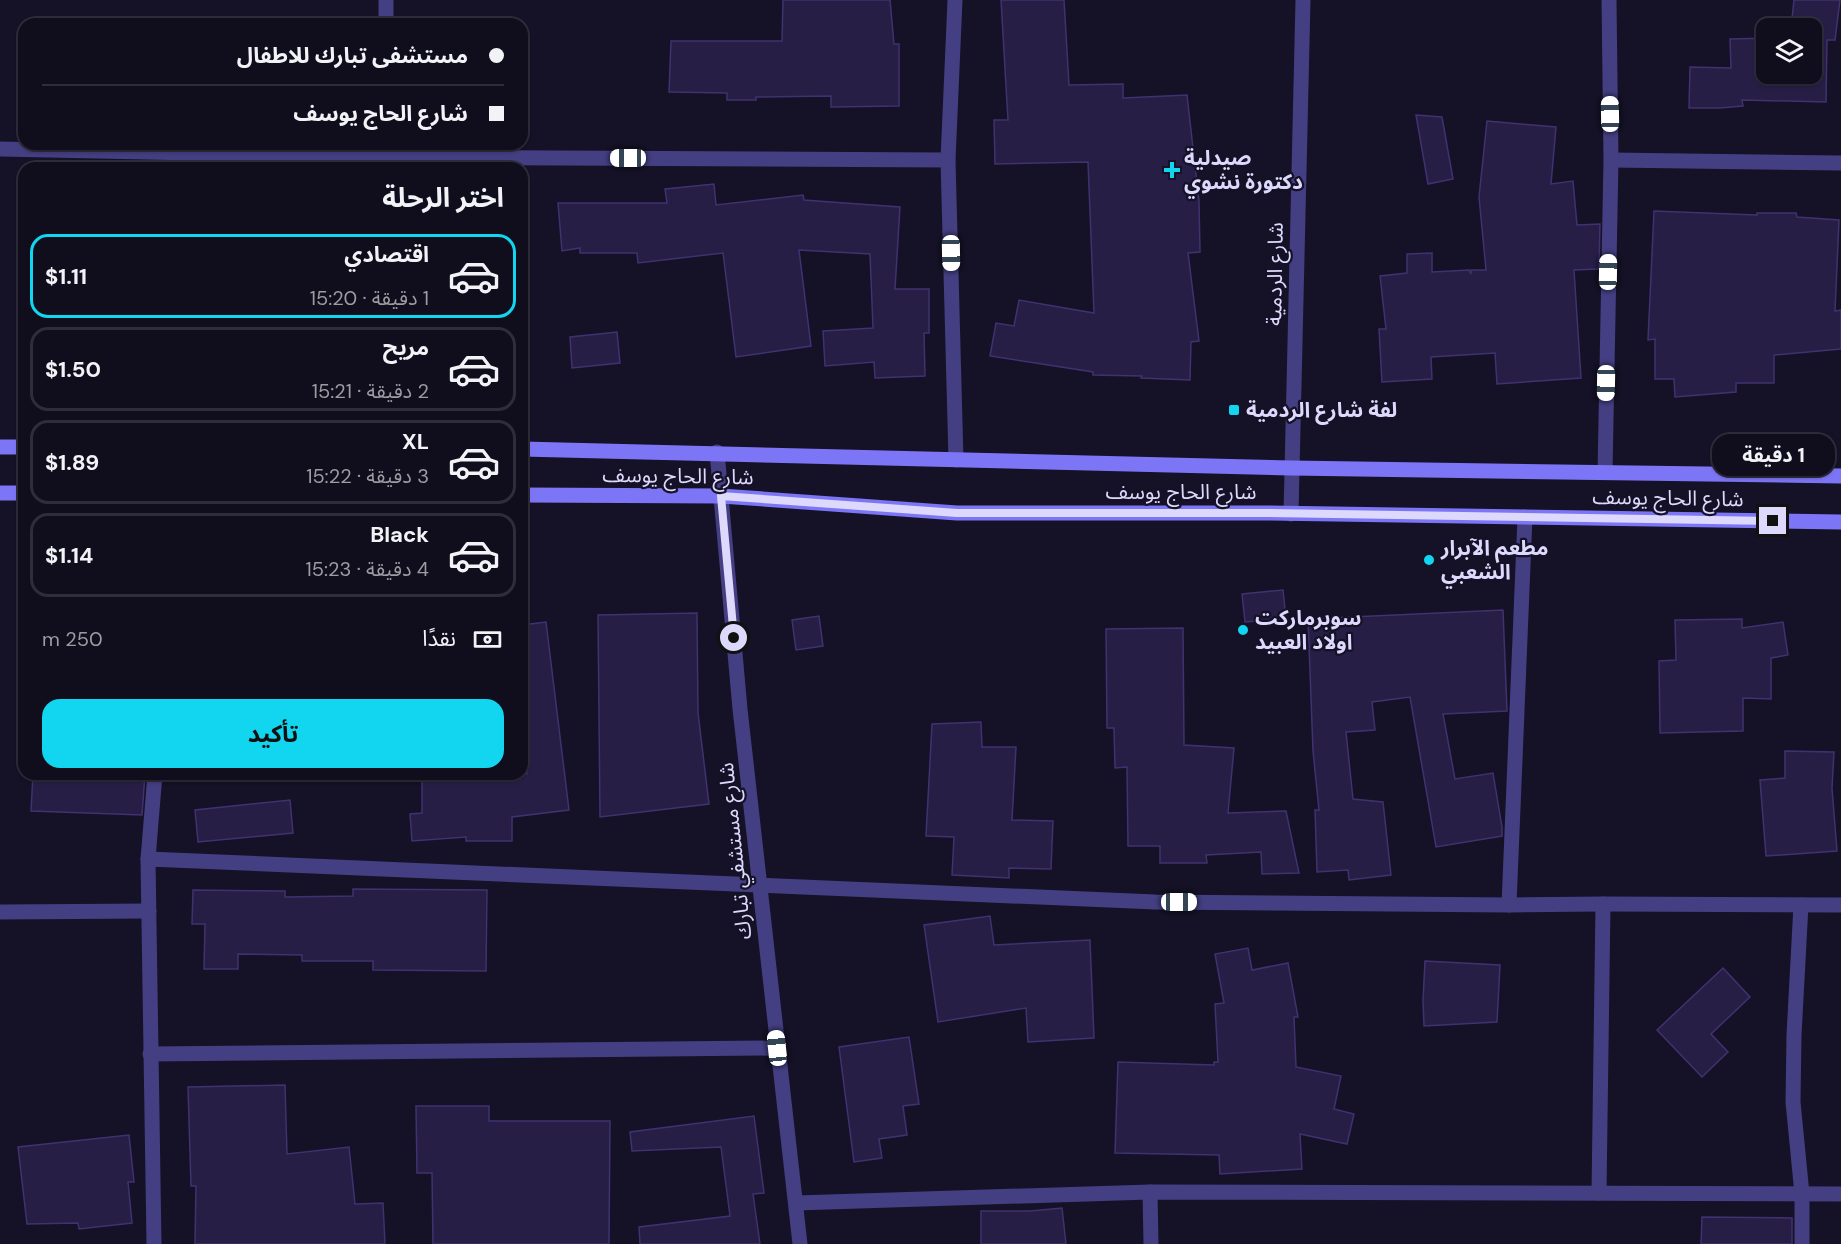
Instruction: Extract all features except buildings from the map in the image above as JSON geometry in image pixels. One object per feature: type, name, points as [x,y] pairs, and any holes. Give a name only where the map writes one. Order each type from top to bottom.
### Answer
[{"type":"main road","points":[[0,447],[18,447]]},
{"type":"main road","name":"شارع الحاج يوسف","points":[[528,448],[1291,468],[1841,476]]},
{"type":"main road","points":[[0,493],[18,493]]},
{"type":"main road","name":"شارع الحاج يوسف","points":[[528,495],[721,496],[957,513],[1291,514],[1841,522]]},
{"type":"street","points":[[386,0],[386,18]]},
{"type":"street","points":[[955,0],[948,160],[956,460]]},
{"type":"street","name":"شارع الردمية","points":[[1291,514],[1303,0]]},
{"type":"street","points":[[1605,472],[1611,160],[1609,0]]},
{"type":"street","points":[[0,149],[18,149]]},
{"type":"street","points":[[55,150],[386,156],[948,160]]},
{"type":"street","points":[[1611,160],[1841,163]]},
{"type":"street","name":"شارع مستشفي تبارك","points":[[717,452],[759,885],[800,1244]]},
{"type":"street","points":[[1509,905],[1525,517]]},
{"type":"street","points":[[154,1244],[148,859],[155,780]]},
{"type":"street","points":[[148,859],[1155,902],[1841,905]]},
{"type":"street","points":[[1599,1193],[1603,904]]},
{"type":"street","points":[[1801,904],[1793,1102],[1802,1194],[1802,1244]]},
{"type":"street","points":[[0,912],[149,911]]},
{"type":"street","points":[[150,1054],[777,1048]]},
{"type":"street","points":[[1150,1192],[1150,1244]]},
{"type":"street","points":[[796,1203],[1150,1192],[1841,1194]]},
{"type":"place","name":"صيدلية دكتورة نشوي","points":[[1172,170]]},
{"type":"place","name":"لفة شارع الردمية","points":[[1234,410]]},
{"type":"place","name":"مطعم الآبرار الشعبي","points":[[1429,560]]},
{"type":"place","name":"سوبرماركت اولاد العبيد","points":[[1243,630]]},
{"type":"route","points":[[734,638],[721,496],[957,513],[1270,513],[1773,521]]}]
